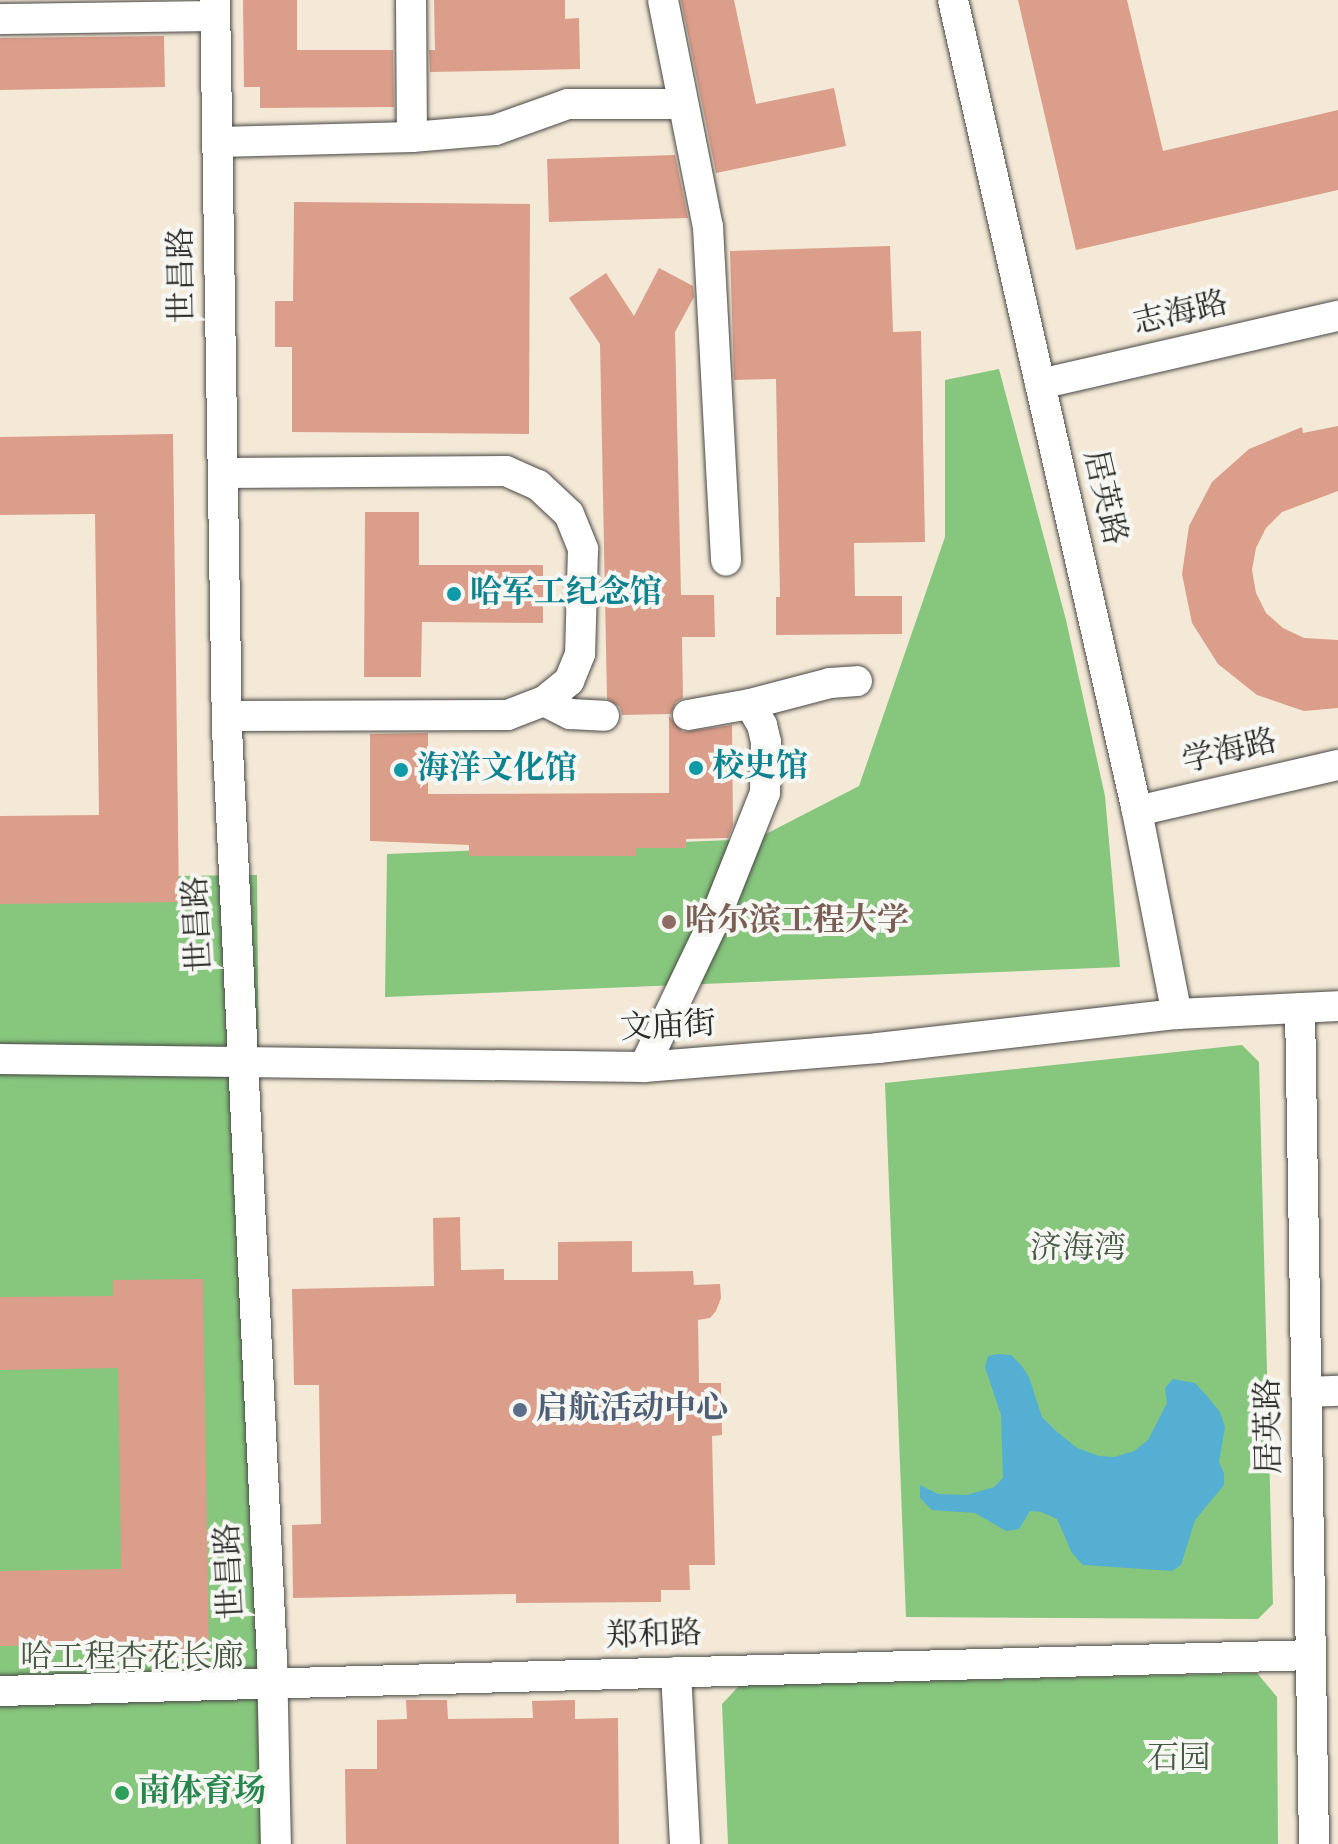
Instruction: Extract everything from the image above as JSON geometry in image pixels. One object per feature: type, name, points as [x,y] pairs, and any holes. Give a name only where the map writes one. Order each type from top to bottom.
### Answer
[{"type":"street","points":[[411,0],[412,137]]},
{"type":"street","points":[[663,0],[708,227],[726,561]]},
{"type":"street","name":"居英路","points":[[953,0],[1137,811],[1177,1014]]},
{"type":"street","points":[[0,19],[63,9],[215,8]]},
{"type":"street","name":"世昌路","points":[[215,8],[227,716],[273,1682],[276,1844]]},
{"type":"street","points":[[218,142],[412,137],[495,130],[568,104],[683,104]]},
{"type":"street","name":"志海路","points":[[1040,384],[1338,316]]},
{"type":"street","points":[[223,473],[506,471],[538,485],[569,514],[583,549],[580,654],[569,681],[544,701],[508,715],[227,716]]},
{"type":"street","points":[[688,715],[750,704],[830,683],[857,681]]},
{"type":"street","points":[[544,701],[570,714],[604,716]]},
{"type":"street","points":[[644,1067],[714,921],[765,793],[766,742],[762,725],[750,704]]},
{"type":"street","name":"学海路","points":[[1137,811],[1338,765]]},
{"type":"street","name":"文庙街","points":[[0,1059],[644,1067],[878,1048],[1177,1014],[1338,1006]]},
{"type":"street","name":"居英路","points":[[1300,1008],[1314,1844]]},
{"type":"street","points":[[1306,1392],[1338,1391]]},
{"type":"street","name":"郑和路","points":[[0,1691],[1311,1655]]},
{"type":"street","points":[[676,1672],[685,1844]]},
{"type":"green space","points":[[999,369],[1066,620],[1105,796],[1120,967],[385,997],[387,854],[756,839],[859,786],[945,537],[945,380]]},
{"type":"green space","name":"哈工程杏花长廊","points":[[257,875],[266,1844],[0,1844],[0,878]]},
{"type":"green space","name":"济海湾","points":[[1242,1045],[1259,1062],[1273,1604],[1258,1619],[906,1617],[885,1083]]},
{"type":"green space","name":"石园","points":[[1257,1673],[1277,1697],[1278,1844],[728,1844],[722,1704],[740,1685]]},
{"type":"water","points":[[1011,1355],[1021,1365],[1029,1377],[1042,1417],[1077,1448],[1099,1456],[1114,1457],[1134,1451],[1148,1440],[1167,1403],[1165,1388],[1173,1379],[1195,1383],[1207,1396],[1220,1412],[1225,1427],[1219,1462],[1224,1473],[1224,1485],[1195,1520],[1181,1565],[1172,1571],[1083,1565],[1072,1553],[1057,1519],[1041,1512],[1030,1511],[1019,1529],[1006,1531],[975,1513],[932,1510],[920,1498],[920,1485],[938,1494],[967,1495],[994,1487],[1003,1478],[1001,1415],[985,1367],[988,1356]]},
{"type":"building","points":[[243,0],[297,0],[297,50],[393,50],[394,107],[260,108],[260,87],[244,87]]},
{"type":"building","points":[[434,0],[565,0],[565,19],[579,18],[580,69],[430,72],[429,50],[435,50]]},
{"type":"building","points":[[681,0],[734,0],[756,104],[834,88],[846,146],[716,173]]},
{"type":"building","points":[[1018,0],[1127,0],[1163,151],[1338,110],[1338,190],[1076,250]]},
{"type":"building","points":[[164,36],[165,87],[0,90],[0,38]]},
{"type":"building","points":[[675,155],[688,218],[549,222],[547,159]]},
{"type":"building","points":[[294,202],[530,204],[529,434],[292,432],[292,347],[275,347],[275,301],[293,301]]},
{"type":"building","points":[[890,246],[893,332],[921,331],[925,542],[854,543],[855,596],[902,596],[902,634],[776,635],[776,597],[780,597],[776,379],[734,380],[730,251]]},
{"type":"building","points":[[659,268],[693,286],[694,297],[675,332],[681,595],[714,595],[715,637],[682,637],[683,698],[676,702],[671,714],[622,715],[620,707],[607,699],[600,344],[569,298],[606,273],[634,316]]},
{"type":"building","points":[[1338,426],[1338,491],[1282,512],[1266,528],[1256,548],[1252,570],[1256,593],[1266,613],[1283,628],[1304,638],[1338,640],[1338,708],[1304,711],[1257,695],[1218,664],[1192,623],[1182,574],[1189,526],[1212,482],[1249,449],[1302,427],[1303,433]]},
{"type":"building","points":[[173,434],[179,902],[0,904],[0,816],[99,815],[95,514],[0,515],[0,437]]},
{"type":"building","name":"哈军工纪念馆","points":[[365,512],[419,512],[419,565],[543,565],[543,623],[422,622],[421,677],[364,677]]},
{"type":"building","points":[[669,716],[683,732],[732,725],[733,825],[728,838],[686,839],[686,848],[636,848],[636,856],[469,856],[469,845],[370,841],[370,734],[428,733],[428,794],[669,793]]},
{"type":"building","name":"启航活动中心","points":[[460,1217],[461,1270],[504,1269],[504,1280],[558,1280],[558,1242],[632,1241],[632,1272],[693,1271],[694,1285],[720,1284],[721,1298],[716,1311],[710,1318],[698,1320],[699,1383],[721,1383],[722,1435],[712,1436],[715,1565],[689,1565],[690,1590],[661,1590],[661,1602],[516,1603],[516,1594],[293,1598],[292,1525],[321,1524],[319,1385],[294,1385],[292,1289],[434,1286],[433,1218]]},
{"type":"building","points":[[203,1279],[209,1659],[132,1661],[132,1644],[0,1646],[0,1571],[121,1569],[118,1368],[0,1370],[0,1297],[113,1296],[113,1280]]},
{"type":"building","points":[[406,1700],[447,1700],[448,1719],[533,1718],[532,1701],[575,1700],[575,1719],[618,1718],[619,1844],[346,1844],[345,1769],[377,1769],[377,1720],[407,1719]]},
{"type":"place","name":"哈军工纪念馆","points":[[454,594]]},
{"type":"place","name":"校史馆","points":[[696,768]]},
{"type":"place","name":"海洋文化馆","points":[[401,770]]},
{"type":"place","name":"哈尔滨工程大学","points":[[669,922]]},
{"type":"place","name":"启航活动中心","points":[[520,1410]]},
{"type":"place","name":"南体育场","points":[[122,1793]]}]
